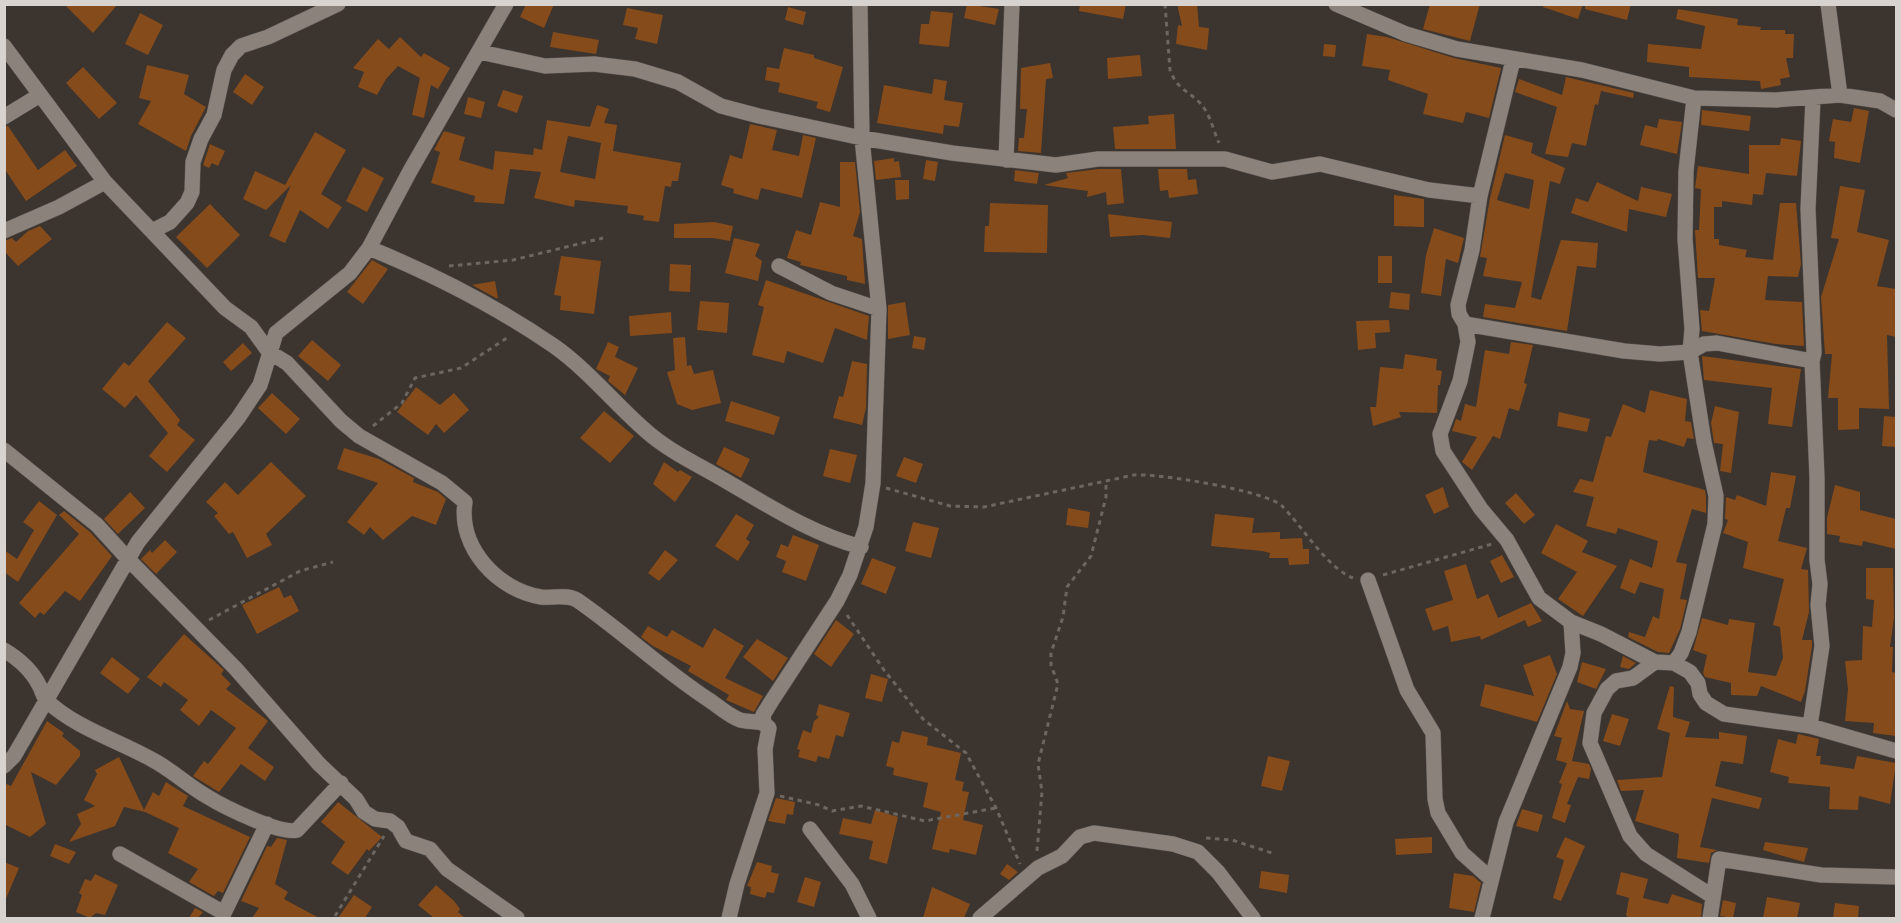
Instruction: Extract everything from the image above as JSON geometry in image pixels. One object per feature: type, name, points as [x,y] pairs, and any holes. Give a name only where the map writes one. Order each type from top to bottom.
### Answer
[{"type":"street","points":[[154,230],[170,222],[187,203],[192,192],[193,162],[201,139],[214,115],[224,70],[232,55],[241,46],[268,37],[338,4]]},
{"type":"street","points":[[4,766],[14,756],[138,542],[238,418],[260,386],[276,333],[283,325],[350,273],[369,248],[410,171],[506,4]]},
{"type":"street","points":[[764,723],[763,715],[837,601],[861,547],[873,483],[879,309],[862,138],[860,4]]},
{"type":"street","points":[[1006,160],[1012,4]]},
{"type":"street","points":[[1336,4],[1406,34],[1457,49],[1582,70],[1694,98],[1813,99],[1840,95],[1880,100],[1896,110]]},
{"type":"street","points":[[1828,4],[1840,95]]},
{"type":"street","points":[[4,46],[105,182],[154,230],[225,308],[251,327],[269,352],[287,363],[341,421],[359,436],[442,483],[465,502],[463,513],[472,544],[485,565],[498,578],[522,592],[542,597],[576,599],[704,697],[739,719],[764,723],[769,728],[765,749],[767,793],[737,884],[729,918]]},
{"type":"street","points":[[480,52],[545,66],[594,64],[635,69],[678,82],[721,106],[862,138],[1006,160],[1056,165],[1098,159],[1225,159],[1272,172],[1320,164],[1429,190],[1480,196]]},
{"type":"street","points":[[1513,60],[1480,196],[1472,250],[1458,305],[1459,314],[1465,324],[1468,342],[1460,381],[1440,435],[1443,451],[1481,509],[1507,540],[1539,598],[1571,622],[1655,662],[1674,663],[1690,672],[1698,683],[1700,694],[1706,703],[1724,714],[1810,726],[1896,751]]},
{"type":"street","points":[[4,117],[40,95]]},
{"type":"street","points":[[1674,663],[1682,653],[1689,632],[1715,524],[1716,496],[1704,442],[1690,352],[1686,171],[1694,98]]},
{"type":"street","points":[[1810,726],[1822,646],[1818,605],[1820,584],[1817,560],[1817,477],[1812,361],[1814,353],[1808,190],[1813,99]]},
{"type":"street","points":[[4,231],[59,207],[105,182]]},
{"type":"street","points":[[369,248],[417,267],[554,346],[582,368],[647,432],[688,460],[803,524],[861,547]]},
{"type":"street","points":[[779,266],[831,293],[879,309]]},
{"type":"street","points":[[1465,324],[1624,351],[1674,355],[1690,352],[1704,344],[1728,344],[1812,361]]},
{"type":"street","points":[[4,450],[98,525],[128,559],[197,627],[364,812],[375,819],[390,821],[398,827],[406,841],[430,849],[447,869],[517,918]]},
{"type":"street","points":[[1368,580],[1407,690],[1433,733],[1435,799],[1438,813],[1462,854],[1491,879]]},
{"type":"street","points":[[1482,918],[1506,822],[1570,667],[1573,653],[1571,622]]},
{"type":"street","points":[[4,650],[31,671],[45,699],[108,739],[152,759],[208,798],[267,824],[287,831],[297,830],[340,783]]},
{"type":"street","points":[[1655,662],[1633,678],[1616,681],[1607,689],[1594,713],[1590,743],[1630,836],[1646,854],[1712,896]]},
{"type":"street","points":[[120,854],[224,913],[267,824]]},
{"type":"street","points":[[810,830],[852,884],[868,918]]},
{"type":"street","points":[[980,918],[1032,874],[1062,856],[1080,837],[1094,833],[1182,846],[1198,852],[1253,918]]},
{"type":"street","points":[[1710,918],[1719,859],[1821,875],[1896,877]]},
{"type":"path","points":[[1165,4],[1170,70],[1173,78],[1178,87],[1204,108],[1225,159]]},
{"type":"path","points":[[445,266],[495,263],[603,238]]},
{"type":"path","points":[[359,436],[402,404],[415,378],[460,368],[523,328]]},
{"type":"path","points":[[873,483],[893,491],[950,506],[984,507],[1018,501],[1066,487],[1106,483],[1118,478],[1149,474],[1273,499],[1345,575],[1368,580],[1507,540]]},
{"type":"path","points":[[1032,874],[1042,792],[1038,764],[1058,684],[1051,664],[1051,653],[1063,617],[1067,587],[1091,556],[1106,497],[1106,483]]},
{"type":"path","points":[[197,627],[300,571],[333,562]]},
{"type":"path","points":[[837,601],[884,670],[923,720],[966,753],[1032,874]]},
{"type":"path","points":[[767,793],[819,805],[832,811],[861,806],[925,821],[996,808]]},
{"type":"path","points":[[335,916],[384,837],[390,821]]},
{"type":"path","points":[[1182,846],[1189,841],[1218,838],[1275,854]]},
{"type":"building","points":[[64,4],[118,4],[93,33]]},
{"type":"building","points":[[526,4],[554,4],[544,28],[520,17]]},
{"type":"building","points":[[967,4],[999,9],[995,25],[964,18]]},
{"type":"building","points":[[1080,4],[1126,4],[1123,19],[1079,11]]},
{"type":"building","points":[[1177,4],[1197,4],[1199,27],[1209,28],[1207,50],[1176,44],[1178,25],[1182,26]]},
{"type":"building","points":[[1430,4],[1480,4],[1470,41],[1423,29]]},
{"type":"building","points":[[1544,4],[1583,4],[1578,19],[1543,7]]},
{"type":"building","points":[[1585,4],[1631,4],[1627,20],[1585,9]]},
{"type":"building","points":[[788,7],[806,12],[803,25],[785,20]]},
{"type":"building","points":[[627,8],[663,15],[657,44],[635,39],[638,28],[623,25]]},
{"type":"building","points":[[1678,9],[1738,19],[1737,25],[1761,27],[1760,30],[1785,30],[1785,34],[1794,34],[1793,58],[1786,58],[1790,77],[1780,79],[1781,85],[1761,89],[1760,81],[1689,77],[1689,67],[1647,62],[1648,44],[1701,49],[1705,26],[1676,19]]},
{"type":"building","points":[[931,11],[953,13],[949,47],[919,44],[921,24],[929,24]]},
{"type":"building","points":[[140,13],[163,25],[148,55],[125,44]]},
{"type":"building","points":[[553,32],[599,40],[596,54],[550,47]]},
{"type":"building","points":[[1367,34],[1387,37],[1454,58],[1501,68],[1489,118],[1466,112],[1463,123],[1423,114],[1428,94],[1388,80],[1390,70],[1362,66]]},
{"type":"building","points":[[400,37],[421,57],[424,53],[450,68],[438,89],[431,85],[424,118],[412,115],[420,78],[398,66],[386,79],[377,95],[358,87],[364,72],[353,68],[378,39],[389,49]]},
{"type":"building","points":[[1324,44],[1336,45],[1335,57],[1323,56]]},
{"type":"building","points":[[784,48],[814,55],[814,58],[843,67],[830,112],[816,108],[818,102],[778,92],[780,83],[765,80],[767,67],[779,69]]},
{"type":"building","points":[[1140,55],[1142,76],[1108,79],[1107,58]]},
{"type":"building","points":[[1050,63],[1053,78],[1046,79],[1041,153],[1018,151],[1019,138],[1024,138],[1027,109],[1020,109],[1021,68]]},
{"type":"building","points":[[147,65],[189,75],[184,94],[206,107],[186,151],[138,124],[151,101],[139,98]]},
{"type":"building","points":[[83,67],[117,103],[99,119],[66,83]]},
{"type":"building","points":[[245,74],[264,87],[252,105],[233,92]]},
{"type":"building","points":[[1566,77],[1634,93],[1633,98],[1601,91],[1598,105],[1595,104],[1586,146],[1572,143],[1568,157],[1545,154],[1557,107],[1515,92],[1519,79],[1562,95]]},
{"type":"building","points":[[934,79],[947,81],[944,100],[963,103],[959,127],[944,125],[943,134],[877,123],[884,85],[932,94]]},
{"type":"building","points":[[503,90],[523,96],[517,113],[497,106]]},
{"type":"building","points":[[468,97],[485,102],[481,118],[464,114]]},
{"type":"building","points":[[597,105],[609,109],[604,123],[617,125],[613,151],[681,163],[678,181],[672,181],[671,187],[665,186],[659,222],[643,220],[644,216],[627,213],[628,206],[575,200],[574,207],[534,198],[541,172],[510,169],[504,204],[474,202],[475,196],[431,183],[440,152],[434,150],[444,131],[465,137],[459,160],[493,170],[495,151],[533,155],[534,148],[542,150],[547,120],[590,127]],"holes":[[[568,136],[601,143],[595,179],[560,172]]]},
{"type":"building","points":[[1854,108],[1869,111],[1860,163],[1834,158],[1835,142],[1829,141],[1833,119],[1851,122]]},
{"type":"building","points":[[1702,110],[1751,116],[1749,131],[1701,125]]},
{"type":"building","points":[[1174,114],[1176,149],[1115,149],[1113,127],[1149,124],[1148,116]]},
{"type":"building","points":[[1659,119],[1682,122],[1677,154],[1640,145],[1645,125],[1657,128]]},
{"type":"building","points":[[750,124],[777,130],[772,150],[799,156],[803,135],[816,138],[802,198],[761,188],[758,200],[733,193],[734,189],[721,185],[730,155],[742,159]]},
{"type":"building","points":[[8,126],[38,170],[65,150],[77,166],[26,201],[4,168],[4,127]]},
{"type":"building","points":[[315,132],[346,150],[321,194],[342,207],[328,229],[300,210],[285,243],[269,236],[291,185],[266,210],[243,199],[255,171],[285,185]]},
{"type":"building","points":[[1505,135],[1533,143],[1531,153],[1565,168],[1560,184],[1550,181],[1531,297],[1541,300],[1561,240],[1598,243],[1596,268],[1577,266],[1567,331],[1483,317],[1485,304],[1515,308],[1522,282],[1483,276],[1487,258],[1480,257],[1490,198]],"holes":[[[1505,173],[1534,180],[1529,209],[1497,200]]]},
{"type":"building","points":[[1781,138],[1801,141],[1797,176],[1766,173],[1763,195],[1753,194],[1752,205],[1722,201],[1722,207],[1714,207],[1714,239],[1719,239],[1719,245],[1747,250],[1745,257],[1773,260],[1780,203],[1796,203],[1801,264],[1798,277],[1768,276],[1765,300],[1802,302],[1804,346],[1776,344],[1702,331],[1700,310],[1709,311],[1715,278],[1698,278],[1695,230],[1699,230],[1701,189],[1695,188],[1698,166],[1749,174],[1749,145],[1780,145]]},
{"type":"building","points":[[210,144],[225,151],[218,166],[212,163],[209,168],[203,165]]},
{"type":"building","points":[[894,158],[894,162],[899,161],[901,177],[876,180],[874,161]]},
{"type":"building","points":[[926,160],[938,162],[935,181],[923,179]]},
{"type":"building","points":[[840,162],[855,162],[860,212],[853,236],[862,239],[865,284],[847,280],[847,276],[800,265],[801,262],[787,258],[796,230],[811,235],[820,202],[840,207]]},
{"type":"building","points":[[363,167],[384,178],[367,212],[346,201]]},
{"type":"building","points":[[1121,169],[1124,203],[1107,205],[1106,192],[1087,197],[1088,191],[1044,185],[1068,178],[1066,173]]},
{"type":"building","points":[[1158,169],[1187,169],[1188,180],[1196,179],[1198,194],[1169,198],[1168,190],[1160,191]]},
{"type":"building","points":[[1015,170],[1039,173],[1037,184],[1014,181]]},
{"type":"building","points":[[895,180],[909,180],[909,199],[896,200]]},
{"type":"building","points":[[1597,182],[1638,201],[1641,187],[1672,194],[1666,217],[1629,209],[1627,232],[1571,213],[1576,198],[1588,202]]},
{"type":"building","points":[[1840,186],[1865,190],[1857,232],[1889,240],[1877,286],[1896,289],[1896,337],[1887,335],[1889,409],[1859,408],[1859,429],[1838,430],[1838,398],[1828,398],[1832,354],[1825,354],[1821,297],[1839,239],[1831,238]]},
{"type":"building","points":[[1394,195],[1424,199],[1424,227],[1394,226]]},
{"type":"building","points":[[990,203],[1048,205],[1047,253],[984,252],[985,226],[989,226]]},
{"type":"building","points":[[210,204],[240,235],[207,268],[176,237]]},
{"type":"building","points":[[1108,214],[1172,222],[1170,238],[1143,235],[1110,237]]},
{"type":"building","points":[[714,222],[733,226],[730,241],[713,238],[674,238],[674,224]]},
{"type":"building","points":[[40,226],[52,239],[18,266],[4,251],[4,241],[12,238],[16,242],[28,231]]},
{"type":"building","points":[[1434,228],[1464,238],[1458,263],[1446,259],[1441,296],[1421,293],[1426,255]]},
{"type":"building","points":[[734,238],[760,244],[755,256],[762,261],[758,281],[725,273]]},
{"type":"building","points":[[561,256],[601,261],[594,314],[560,310],[561,296],[554,295]]},
{"type":"building","points":[[1378,256],[1392,256],[1392,283],[1378,283]]},
{"type":"building","points":[[372,260],[388,269],[363,304],[347,292]]},
{"type":"building","points":[[670,264],[691,265],[690,292],[669,291]]},
{"type":"building","points":[[766,280],[869,316],[867,340],[835,328],[823,363],[787,351],[784,363],[752,355],[764,307],[758,305]]},
{"type":"building","points":[[495,281],[498,298],[472,285]]},
{"type":"building","points":[[1391,292],[1410,294],[1409,310],[1389,308]]},
{"type":"building","points":[[700,301],[729,303],[727,333],[697,330]]},
{"type":"building","points":[[905,302],[910,335],[888,339],[888,305]]},
{"type":"building","points":[[671,312],[672,333],[630,336],[629,316]]},
{"type":"building","points":[[1389,320],[1390,332],[1375,333],[1376,348],[1358,350],[1356,321]]},
{"type":"building","points":[[167,322],[186,338],[148,381],[180,420],[177,425],[195,440],[167,472],[149,456],[168,433],[136,395],[125,408],[102,389],[124,362],[129,366]]},
{"type":"building","points":[[914,336],[926,338],[924,350],[912,348]]},
{"type":"building","points":[[685,337],[687,366],[691,365],[694,374],[713,370],[721,403],[692,410],[677,404],[667,372],[675,370],[673,338]]},
{"type":"building","points":[[312,340],[341,365],[328,381],[298,356]]},
{"type":"building","points":[[608,342],[619,347],[615,357],[638,368],[625,395],[608,381],[610,376],[596,369]]},
{"type":"building","points":[[1511,342],[1533,345],[1524,383],[1527,384],[1519,411],[1509,408],[1500,439],[1493,436],[1472,470],[1462,462],[1477,437],[1452,431],[1456,419],[1461,421],[1465,404],[1476,407],[1485,350],[1509,354]]},
{"type":"building","points":[[243,343],[252,353],[231,371],[223,362]]},
{"type":"building","points":[[1405,354],[1437,359],[1436,370],[1442,371],[1440,385],[1438,385],[1437,413],[1399,412],[1401,417],[1373,426],[1370,407],[1376,407],[1380,367],[1403,369]]},
{"type":"building","points":[[1702,356],[1801,369],[1792,427],[1768,424],[1772,388],[1704,380]]},
{"type":"building","points":[[852,361],[867,364],[866,408],[862,425],[833,418],[839,396],[843,397]]},
{"type":"building","points":[[416,387],[440,405],[454,393],[469,410],[444,433],[436,424],[428,435],[397,412]]},
{"type":"building","points":[[1650,390],[1687,399],[1685,421],[1691,422],[1694,439],[1687,438],[1684,447],[1658,439],[1657,441],[1649,440],[1643,472],[1705,490],[1706,497],[1706,513],[1692,509],[1676,562],[1687,564],[1680,599],[1687,600],[1680,629],[1669,653],[1658,652],[1628,637],[1629,632],[1645,637],[1653,616],[1659,619],[1664,589],[1640,582],[1635,594],[1620,588],[1630,559],[1652,568],[1658,541],[1618,528],[1616,534],[1586,526],[1594,497],[1573,492],[1580,479],[1593,482],[1606,436],[1611,437],[1623,404],[1645,413]]},
{"type":"building","points":[[272,393],[300,419],[286,434],[258,408]]},
{"type":"building","points":[[731,401],[780,417],[774,435],[725,421]]},
{"type":"building","points":[[1715,406],[1739,412],[1731,473],[1720,471],[1723,444],[1714,443],[1711,423]]},
{"type":"building","points":[[604,411],[634,436],[610,463],[580,438]]},
{"type":"building","points":[[1559,412],[1590,419],[1587,432],[1557,426]]},
{"type":"building","points":[[1884,416],[1896,417],[1896,447],[1882,446]]},
{"type":"building","points":[[724,447],[750,459],[741,478],[716,464]]},
{"type":"building","points":[[344,448],[379,459],[414,478],[413,482],[438,492],[446,499],[436,525],[412,516],[383,540],[370,527],[364,535],[347,522],[378,483],[337,469]]},
{"type":"building","points":[[830,449],[857,455],[850,483],[823,476]]},
{"type":"building","points":[[904,457],[923,464],[916,483],[896,476]]},
{"type":"building","points":[[271,462],[306,496],[266,534],[272,545],[247,558],[233,532],[229,534],[214,516],[218,513],[206,502],[225,482],[238,495]]},
{"type":"building","points":[[664,462],[678,472],[680,470],[692,477],[675,502],[653,484]]},
{"type":"building","points":[[1771,472],[1796,476],[1790,508],[1786,508],[1778,541],[1807,548],[1801,569],[1808,570],[1809,612],[1802,640],[1812,640],[1812,646],[1805,691],[1801,702],[1761,686],[1757,696],[1731,695],[1731,683],[1705,677],[1703,673],[1707,655],[1693,650],[1702,618],[1728,625],[1729,619],[1755,623],[1748,672],[1776,676],[1783,658],[1780,627],[1773,625],[1784,579],[1743,568],[1748,542],[1723,533],[1728,520],[1725,519],[1726,497],[1735,500],[1737,495],[1766,506]]},
{"type":"building","points":[[1835,485],[1860,492],[1860,510],[1896,519],[1896,549],[1863,541],[1862,546],[1839,542],[1840,536],[1827,534],[1827,518]]},
{"type":"building","points":[[1443,487],[1449,507],[1434,514],[1425,495]]},
{"type":"building","points":[[130,492],[145,508],[118,534],[104,519]]},
{"type":"building","points":[[1516,493],[1535,515],[1524,524],[1505,503]]},
{"type":"building","points":[[39,501],[57,515],[18,582],[4,572],[4,550],[17,559],[34,530],[23,522]]},
{"type":"building","points":[[1068,508],[1090,512],[1088,528],[1066,525]]},
{"type":"building","points":[[64,511],[90,532],[112,556],[80,601],[65,591],[44,615],[40,612],[35,618],[19,603],[79,534],[59,515]]},
{"type":"building","points":[[736,514],[754,525],[746,539],[750,542],[738,561],[715,546]]},
{"type":"building","points":[[1215,514],[1254,518],[1252,533],[1280,532],[1280,539],[1302,538],[1303,549],[1309,549],[1309,564],[1289,565],[1288,558],[1269,558],[1270,553],[1262,551],[1211,546]]},
{"type":"building","points":[[913,522],[939,528],[931,558],[905,551]]},
{"type":"building","points":[[1556,524],[1588,541],[1582,552],[1617,566],[1583,616],[1558,599],[1577,572],[1541,553]]},
{"type":"building","points":[[793,535],[819,545],[806,581],[782,572],[786,561],[776,557],[781,544],[788,547]]},
{"type":"building","points":[[165,540],[177,552],[156,574],[141,559],[150,550],[152,553]]},
{"type":"building","points":[[665,550],[678,560],[659,581],[648,573]]},
{"type":"building","points":[[1502,555],[1514,577],[1501,583],[1490,561]]},
{"type":"building","points":[[872,558],[896,567],[886,594],[861,584]]},
{"type":"building","points":[[1466,564],[1477,599],[1488,594],[1498,618],[1531,603],[1542,621],[1528,627],[1525,620],[1481,640],[1480,636],[1451,642],[1448,626],[1433,631],[1425,609],[1453,600],[1444,571]]},
{"type":"building","points":[[1866,568],[1893,568],[1894,618],[1890,647],[1893,647],[1892,672],[1896,673],[1896,736],[1873,733],[1874,723],[1845,721],[1848,689],[1845,661],[1862,660],[1863,626],[1872,627],[1874,600],[1866,599]]},
{"type":"building","points":[[279,587],[284,598],[291,595],[299,611],[257,634],[242,605]]},
{"type":"building","points":[[836,620],[854,634],[831,667],[814,654]]},
{"type":"building","points":[[648,626],[667,637],[672,630],[703,648],[714,628],[744,646],[725,678],[763,696],[754,712],[726,700],[729,695],[688,671],[691,666],[641,637]]},
{"type":"building","points":[[184,634],[224,670],[221,674],[231,684],[226,689],[268,721],[248,748],[274,767],[265,781],[241,764],[219,792],[193,776],[204,761],[208,764],[236,728],[211,710],[199,726],[180,710],[188,700],[164,682],[161,687],[147,677]]},
{"type":"building","points":[[757,639],[788,658],[773,681],[743,657]]},
{"type":"building","points":[[1550,655],[1557,674],[1537,722],[1480,706],[1485,684],[1534,696],[1523,665]]},
{"type":"building","points":[[1623,656],[1636,663],[1629,669],[1620,667]]},
{"type":"building","points":[[112,657],[140,679],[128,694],[100,673]]},
{"type":"building","points":[[1582,662],[1606,669],[1596,689],[1577,682]]},
{"type":"building","points":[[871,674],[888,679],[882,702],[865,698]]},
{"type":"building","points":[[1670,686],[1674,687],[1673,717],[1690,722],[1685,737],[1719,739],[1719,732],[1747,736],[1743,764],[1721,761],[1715,786],[1762,798],[1759,809],[1712,798],[1700,847],[1717,850],[1711,853],[1709,863],[1677,858],[1679,834],[1635,821],[1644,790],[1621,791],[1617,780],[1662,777],[1670,733],[1657,729]]},
{"type":"building","points":[[1567,701],[1570,709],[1584,711],[1572,761],[1589,764],[1591,769],[1589,779],[1578,777],[1567,804],[1571,805],[1565,823],[1552,818],[1562,784],[1559,783],[1567,763],[1556,760],[1562,738],[1554,736]]},
{"type":"building","points":[[819,704],[850,713],[843,737],[836,735],[829,759],[818,756],[816,762],[798,757],[800,750],[797,749],[803,730],[811,733],[814,721],[819,717],[816,715]]},
{"type":"building","points":[[1612,714],[1629,719],[1620,746],[1603,741]]},
{"type":"building","points":[[47,721],[64,733],[62,736],[80,751],[80,756],[56,785],[31,772],[46,824],[30,837],[4,824],[4,783],[11,786]]},
{"type":"building","points":[[902,731],[928,737],[927,745],[961,753],[955,780],[964,782],[962,791],[969,792],[963,820],[983,825],[976,855],[950,849],[949,853],[932,849],[941,812],[923,807],[928,783],[893,775],[894,768],[886,766],[892,741],[899,743]]},
{"type":"building","points":[[1798,734],[1819,739],[1816,756],[1821,756],[1820,764],[1854,769],[1857,756],[1896,763],[1890,804],[1859,796],[1858,810],[1829,809],[1830,787],[1788,783],[1789,777],[1770,772],[1778,739],[1796,744]]},
{"type":"building","points":[[1268,756],[1290,761],[1282,791],[1261,786]]},
{"type":"building","points":[[119,757],[144,810],[153,792],[159,796],[166,782],[188,796],[183,806],[250,837],[223,893],[218,891],[214,896],[189,882],[198,869],[168,853],[179,828],[145,812],[124,807],[115,826],[69,842],[81,824],[77,814],[95,806],[84,800],[97,774],[95,770]]},
{"type":"building","points":[[776,798],[795,802],[793,815],[787,814],[785,824],[768,821]]},
{"type":"building","points":[[338,802],[382,837],[369,851],[367,849],[348,875],[331,863],[345,842],[321,822]]},
{"type":"building","points":[[1522,809],[1543,815],[1538,832],[1516,826]]},
{"type":"building","points":[[875,810],[898,817],[887,864],[869,859],[873,841],[839,834],[843,818],[871,824]]},
{"type":"building","points":[[1432,837],[1432,853],[1396,855],[1395,839]]},
{"type":"building","points":[[1565,837],[1585,846],[1561,901],[1553,898],[1564,860],[1556,857]]},
{"type":"building","points":[[277,838],[287,840],[275,884],[288,892],[284,899],[319,918],[252,918],[259,908],[241,901],[267,846],[271,847]]},
{"type":"building","points":[[1765,842],[1808,848],[1804,862],[1763,850]]},
{"type":"building","points":[[55,844],[76,852],[69,864],[50,856]]},
{"type":"building","points":[[4,862],[19,868],[5,901],[4,901]]},
{"type":"building","points":[[757,862],[772,866],[771,872],[779,874],[774,893],[767,892],[765,898],[750,894],[751,887],[747,886]]},
{"type":"building","points":[[1007,864],[1018,872],[1009,880],[1000,874]]},
{"type":"building","points":[[1261,871],[1289,875],[1287,893],[1259,888]]},
{"type":"building","points":[[1621,872],[1648,879],[1643,898],[1668,904],[1672,894],[1702,904],[1701,918],[1629,918],[1626,915],[1629,898],[1616,894]]},
{"type":"building","points":[[1454,873],[1473,876],[1481,883],[1474,912],[1449,908]]},
{"type":"building","points":[[95,874],[118,885],[105,915],[96,913],[90,918],[76,912],[82,895],[79,893],[85,879],[91,881]]},
{"type":"building","points":[[805,877],[821,882],[814,907],[797,902]]},
{"type":"building","points":[[436,885],[454,901],[460,909],[458,912],[465,918],[434,918],[418,905]]},
{"type":"building","points":[[932,887],[970,904],[964,918],[923,918]]},
{"type":"building","points":[[354,895],[372,907],[365,918],[338,918]]},
{"type":"building","points":[[1767,897],[1800,903],[1797,918],[1763,918]]},
{"type":"building","points":[[1723,900],[1736,903],[1733,918],[1720,916]]},
{"type":"building","points":[[1835,903],[1859,906],[1858,918],[1833,918]]},
{"type":"building","points":[[195,908],[203,912],[198,918],[189,918]]}]
